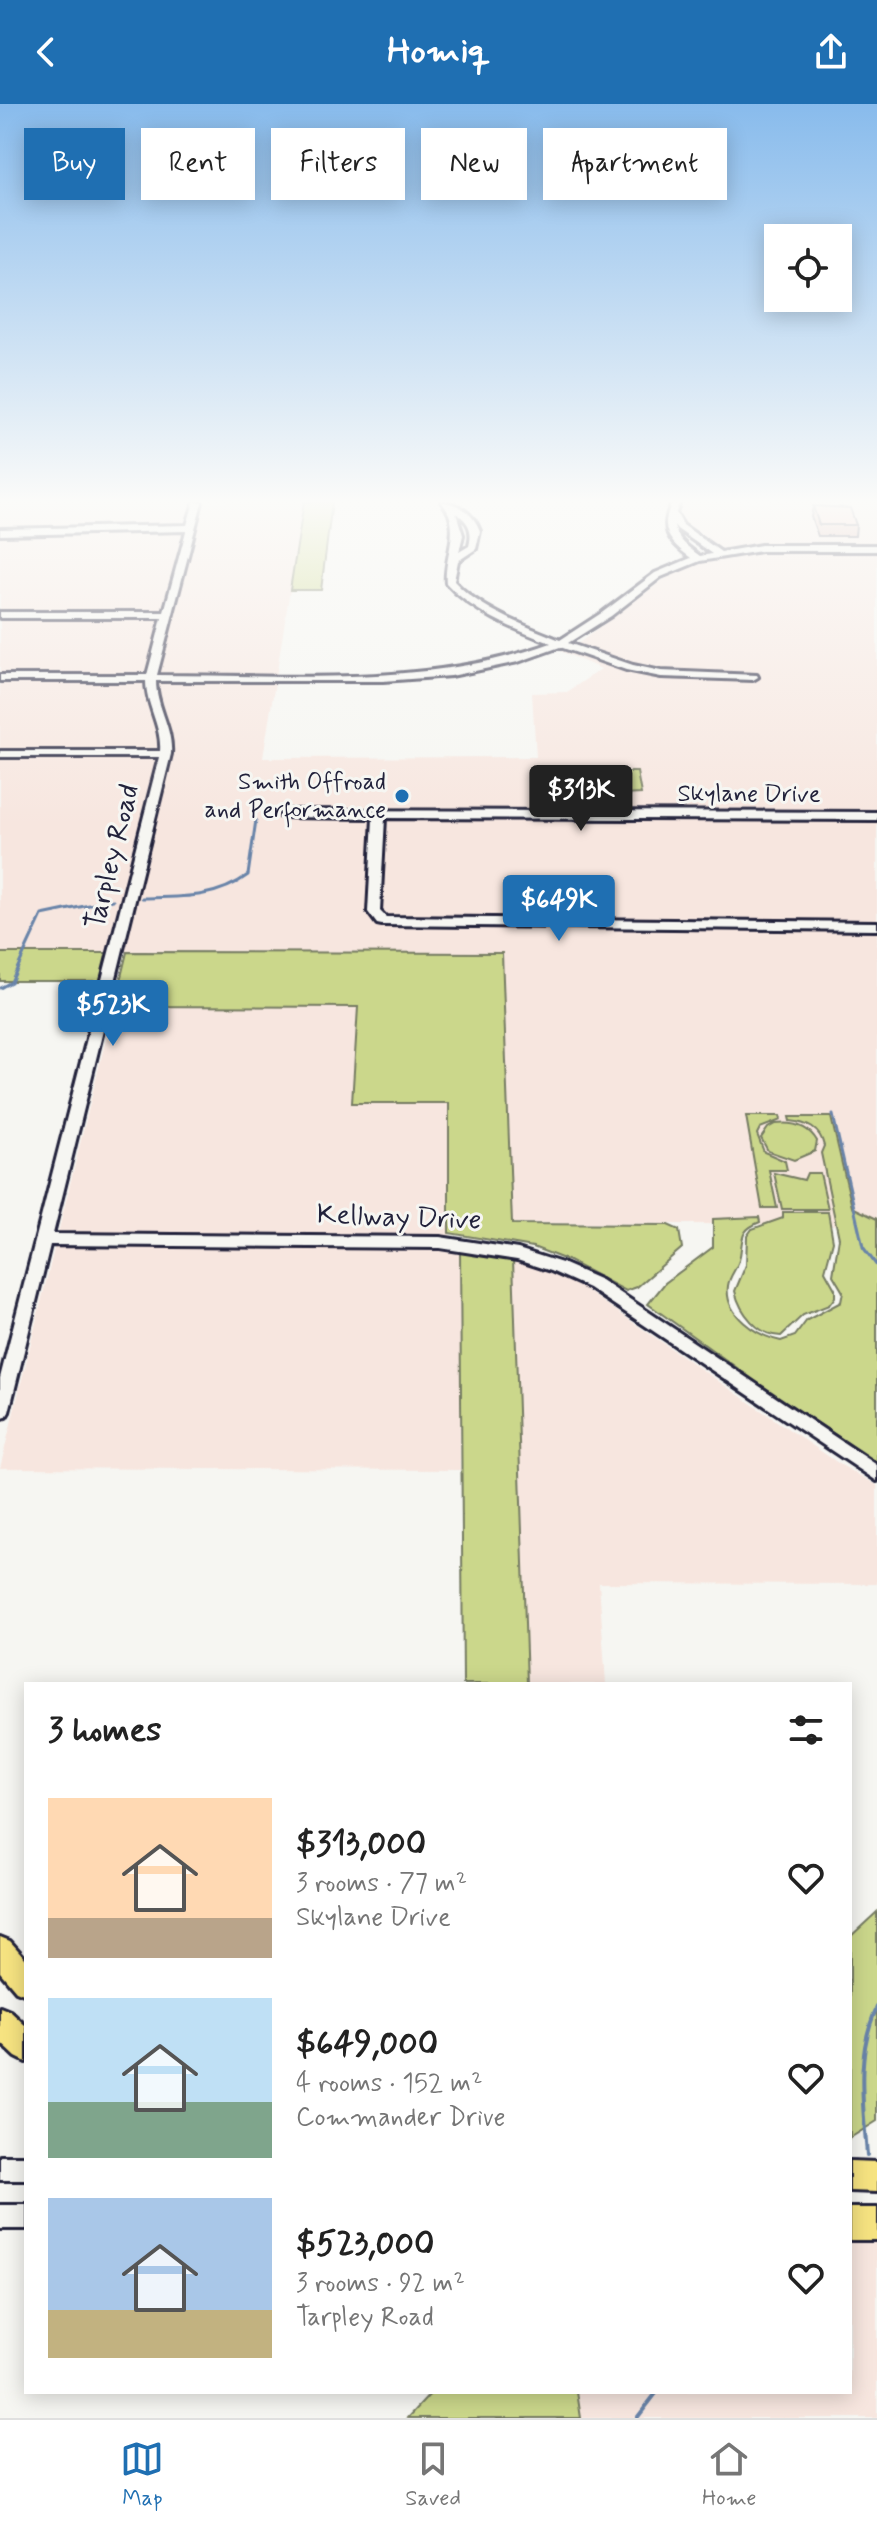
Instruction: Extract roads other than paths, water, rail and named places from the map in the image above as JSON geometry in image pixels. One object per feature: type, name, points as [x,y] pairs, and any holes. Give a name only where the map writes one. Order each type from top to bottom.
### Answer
[{"type":"main road","points":[[0,1951],[24,1979]]},
{"type":"main road","points":[[0,2021],[24,2045]]},
{"type":"main road","points":[[852,2176],[877,2177]]},
{"type":"main road","points":[[852,2224],[877,2224]]},
{"type":"street","points":[[151,678],[170,610]]},
{"type":"street","points":[[489,610],[621,666],[648,672],[753,677]]},
{"type":"street","points":[[0,678],[433,675],[505,662],[561,643],[612,610]]},
{"type":"street","points":[[0,615],[169,615]]},
{"type":"street","name":"Tarpley Road","points":[[0,1412],[46,1239],[165,754],[167,731],[152,695],[151,678]]},
{"type":"street","points":[[0,754],[165,754]]},
{"type":"street","name":"Skylane Drive","points":[[285,814],[877,816]]},
{"type":"street","points":[[379,815],[374,912],[382,921],[877,926]]},
{"type":"street","name":"Kellway Drive","points":[[46,1239],[432,1241],[509,1250],[555,1265],[595,1284],[877,1474]]},
{"type":"street","points":[[0,2168],[24,2168]]},
{"type":"street","points":[[0,2217],[24,2217]]},
{"type":"waterway","points":[[142,898],[210,893],[248,875],[256,820]]},
{"type":"waterway","points":[[0,988],[11,982],[42,915],[113,900]]},
{"type":"waterway","points":[[833,1115],[863,1247],[877,1266]]},
{"type":"waterway","points":[[867,2155],[863,2061],[877,2007]]},
{"type":"waterway","points":[[637,2418],[655,2394]]},
{"type":"place","name":"Smith Offroad and Performance","points":[[402,796]]}]
